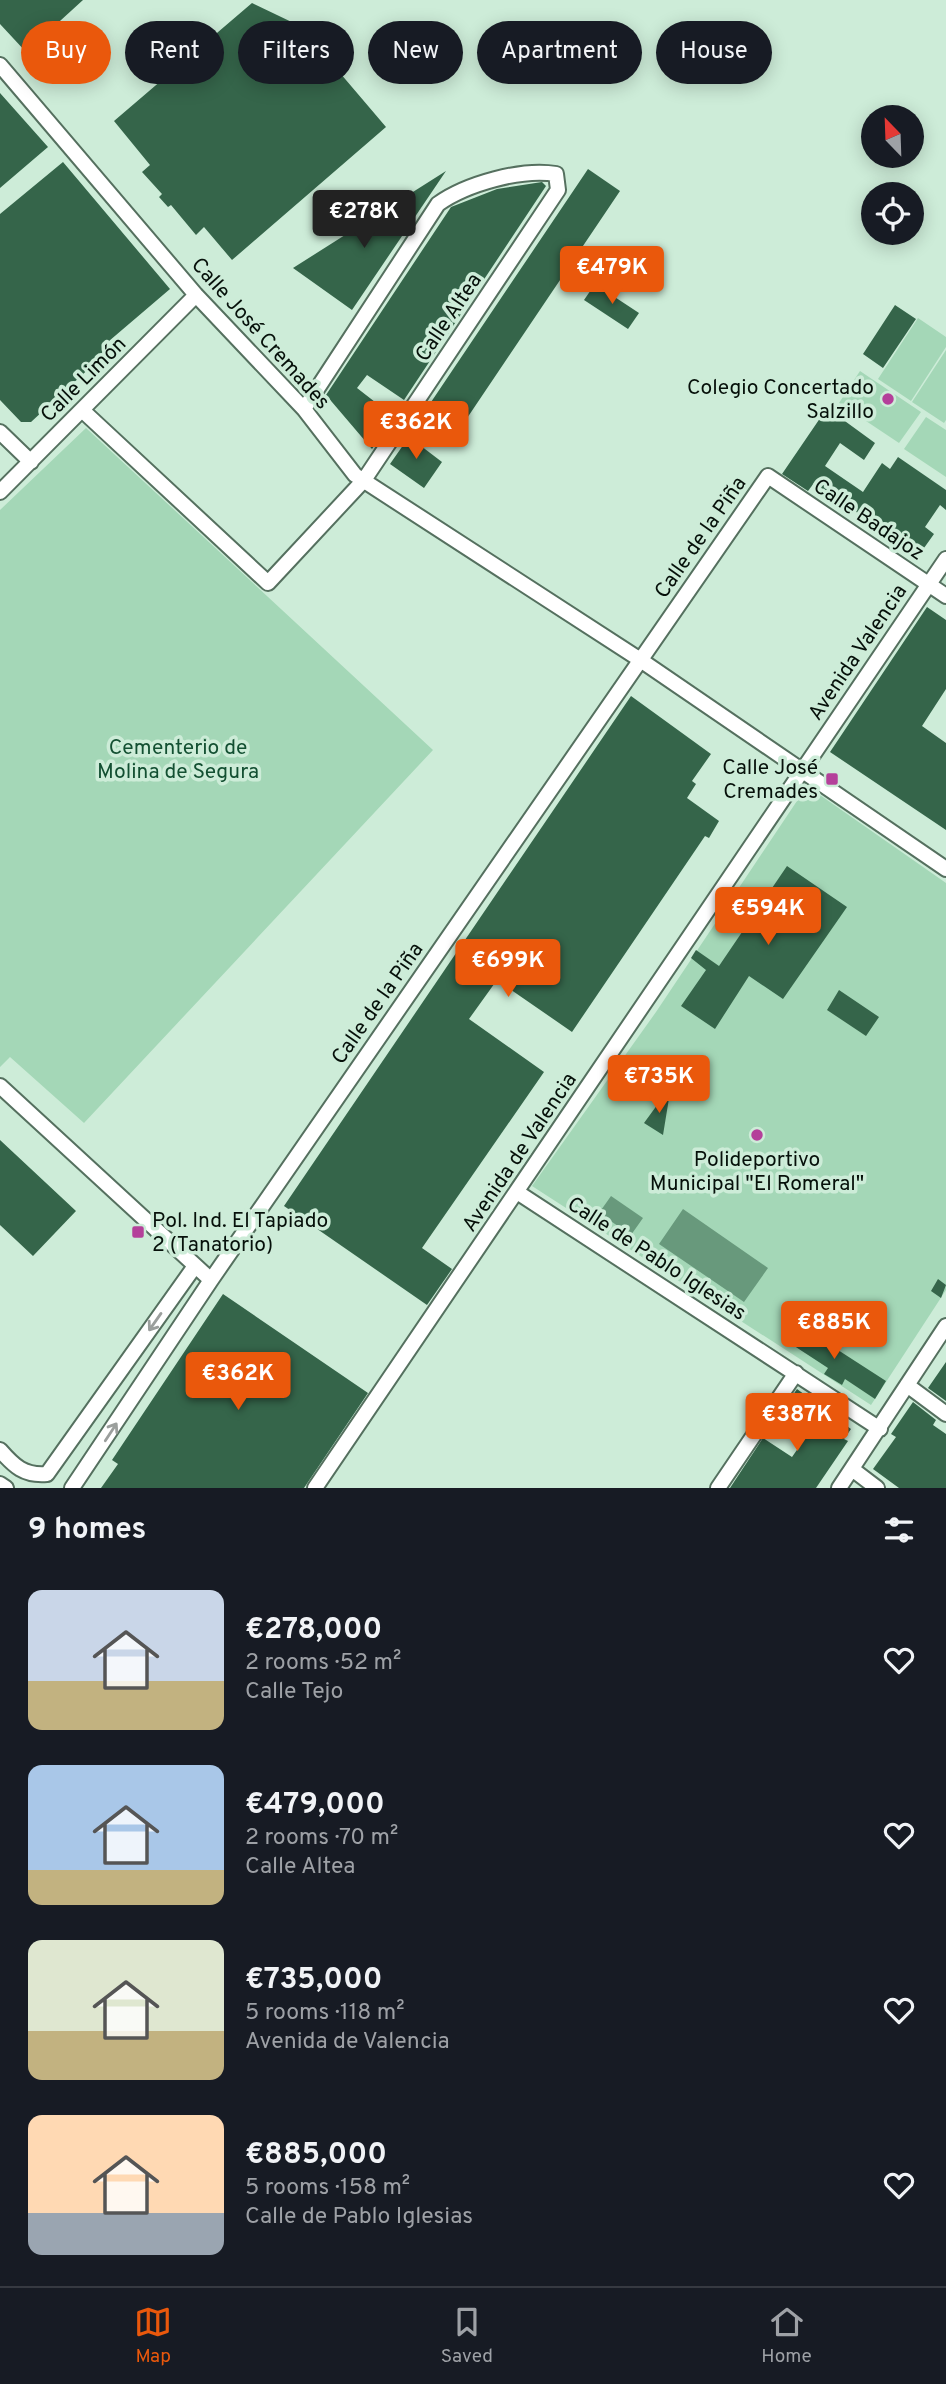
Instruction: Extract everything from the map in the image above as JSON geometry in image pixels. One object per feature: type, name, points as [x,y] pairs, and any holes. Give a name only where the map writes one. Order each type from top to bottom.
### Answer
[{"type":"street","name":"Calle José Cremades","points":[[0,65],[196,295],[304,409],[355,475],[639,659],[946,869]]},
{"type":"street","name":"Calle Altea","points":[[82,410],[268,583],[364,480],[558,190],[556,174],[535,170],[455,192],[438,204],[304,409]]},
{"type":"street","name":"Calle Limón","points":[[0,492],[196,295]]},
{"type":"street","points":[[0,432],[31,462]]},
{"type":"street","name":"Calle Badajoz","points":[[768,476],[946,596]]},
{"type":"street","name":"Calle de la Piña","points":[[72,1488],[211,1280],[768,476]]},
{"type":"street","name":"Avenida Valencia","points":[[803,769],[946,559]]},
{"type":"street","name":"Avenida de Valencia","points":[[315,1488],[803,769]]},
{"type":"street","points":[[0,1086],[211,1280]]},
{"type":"street","points":[[0,1104],[19,1104]]},
{"type":"street","name":"Calle de Pablo Iglesias","points":[[517,1192],[880,1429]]},
{"type":"street","points":[[0,1450],[17,1469],[34,1475],[47,1474],[195,1266]]},
{"type":"street","points":[[839,1488],[946,1326]]},
{"type":"street","points":[[718,1488],[796,1373]]},
{"type":"street","points":[[907,1385],[946,1415]]},
{"type":"street","points":[[852,1469],[877,1488]]},
{"type":"street","points":[[0,1484],[6,1488]]},
{"type":"green space","points":[[918,318],[946,337],[946,347],[911,401],[878,379]]},
{"type":"green space","points":[[946,350],[946,420],[944,423],[912,402]]},
{"type":"green space","points":[[860,371],[921,412],[899,443],[839,403]]},
{"type":"green space","points":[[926,417],[946,430],[946,477],[904,449]]},
{"type":"green space","name":"Cementerio de Molina de Segura","points":[[86,428],[433,750],[84,1123],[10,1057],[0,1067],[0,510]]},
{"type":"green space","name":"Polideportivo Municipal \"El Romeral\"","points":[[807,786],[946,883],[946,1290],[871,1405],[532,1186],[656,1012]]},
{"type":"shaded area","points":[[611,1196],[643,1218],[631,1235],[599,1213]]},
{"type":"shaded area","points":[[683,1209],[768,1268],[744,1302],[659,1244]]},
{"type":"building","points":[[0,0],[83,0],[60,21],[21,21],[21,47],[0,24]]},
{"type":"building","points":[[252,3],[290,21],[238,21],[238,84],[349,84],[386,127],[232,260],[204,227],[196,235],[171,205],[168,207],[159,197],[162,194],[142,172],[150,165],[114,121],[157,84],[224,84],[224,27]]},
{"type":"building","points":[[0,93],[48,147],[0,188]]},
{"type":"building","points":[[63,162],[170,289],[102,347],[107,352],[31,422],[21,422],[0,400],[0,214]]},
{"type":"building","points":[[588,169],[620,191],[455,436],[423,414]]},
{"type":"building","points":[[446,171],[352,310],[293,268]]},
{"type":"building","points":[[542,182],[546,186],[404,400],[367,375],[357,388],[393,416],[372,449],[326,395],[451,207],[497,189]]},
{"type":"building","points":[[595,284],[639,313],[628,329],[584,300]]},
{"type":"building","points":[[895,305],[916,319],[883,368],[863,354]]},
{"type":"building","points":[[827,408],[875,443],[864,460],[840,443],[825,466],[863,492],[882,463],[890,469],[898,457],[946,490],[946,510],[940,505],[925,527],[934,534],[919,555],[814,483],[808,491],[782,474]]},
{"type":"building","points":[[413,431],[425,441],[421,446],[442,462],[424,488],[390,464]]},
{"type":"building","points":[[927,607],[946,620],[946,689],[922,726],[946,743],[946,830],[830,752]]},
{"type":"building","points":[[631,696],[711,754],[692,781],[696,784],[687,798],[719,821],[709,838],[705,836],[572,1032],[497,980],[469,1019],[544,1072],[422,1248],[452,1269],[427,1305],[284,1206]]},
{"type":"building","points":[[787,866],[847,907],[783,999],[749,976],[715,1029],[681,1006],[706,970],[691,958],[696,950],[719,966]]},
{"type":"building","points":[[839,990],[879,1017],[866,1036],[827,1010]]},
{"type":"building","points":[[671,1086],[663,1135],[644,1123]]},
{"type":"building","points":[[0,1140],[76,1211],[33,1256],[0,1225]]},
{"type":"building","points":[[938,1279],[946,1285],[941,1298],[931,1291]]},
{"type":"building","points":[[223,1294],[368,1393],[304,1488],[101,1488],[118,1464],[112,1460]]},
{"type":"building","points":[[793,1321],[886,1381],[875,1399],[845,1379],[842,1385],[824,1374],[828,1368],[782,1338]]},
{"type":"building","points":[[946,1362],[946,1401],[928,1388]]},
{"type":"building","points":[[797,1389],[851,1429],[844,1439],[848,1441],[816,1488],[730,1488],[763,1438],[792,1457],[808,1434],[803,1430],[810,1420],[788,1402]]},
{"type":"building","points":[[913,1402],[936,1420],[933,1425],[946,1434],[946,1488],[899,1488],[873,1469],[896,1437],[891,1434]]},
{"type":"place","name":"Colegio Concertado Salzillo","points":[[888,399]]},
{"type":"place","name":"Calle José Cremades","points":[[832,779]]},
{"type":"place","name":"Polideportivo Municipal \"El Romeral\"","points":[[757,1135]]},
{"type":"place","name":"Pol. Ind. El Tapiado 2 (Tanatorio)","points":[[138,1232]]}]
